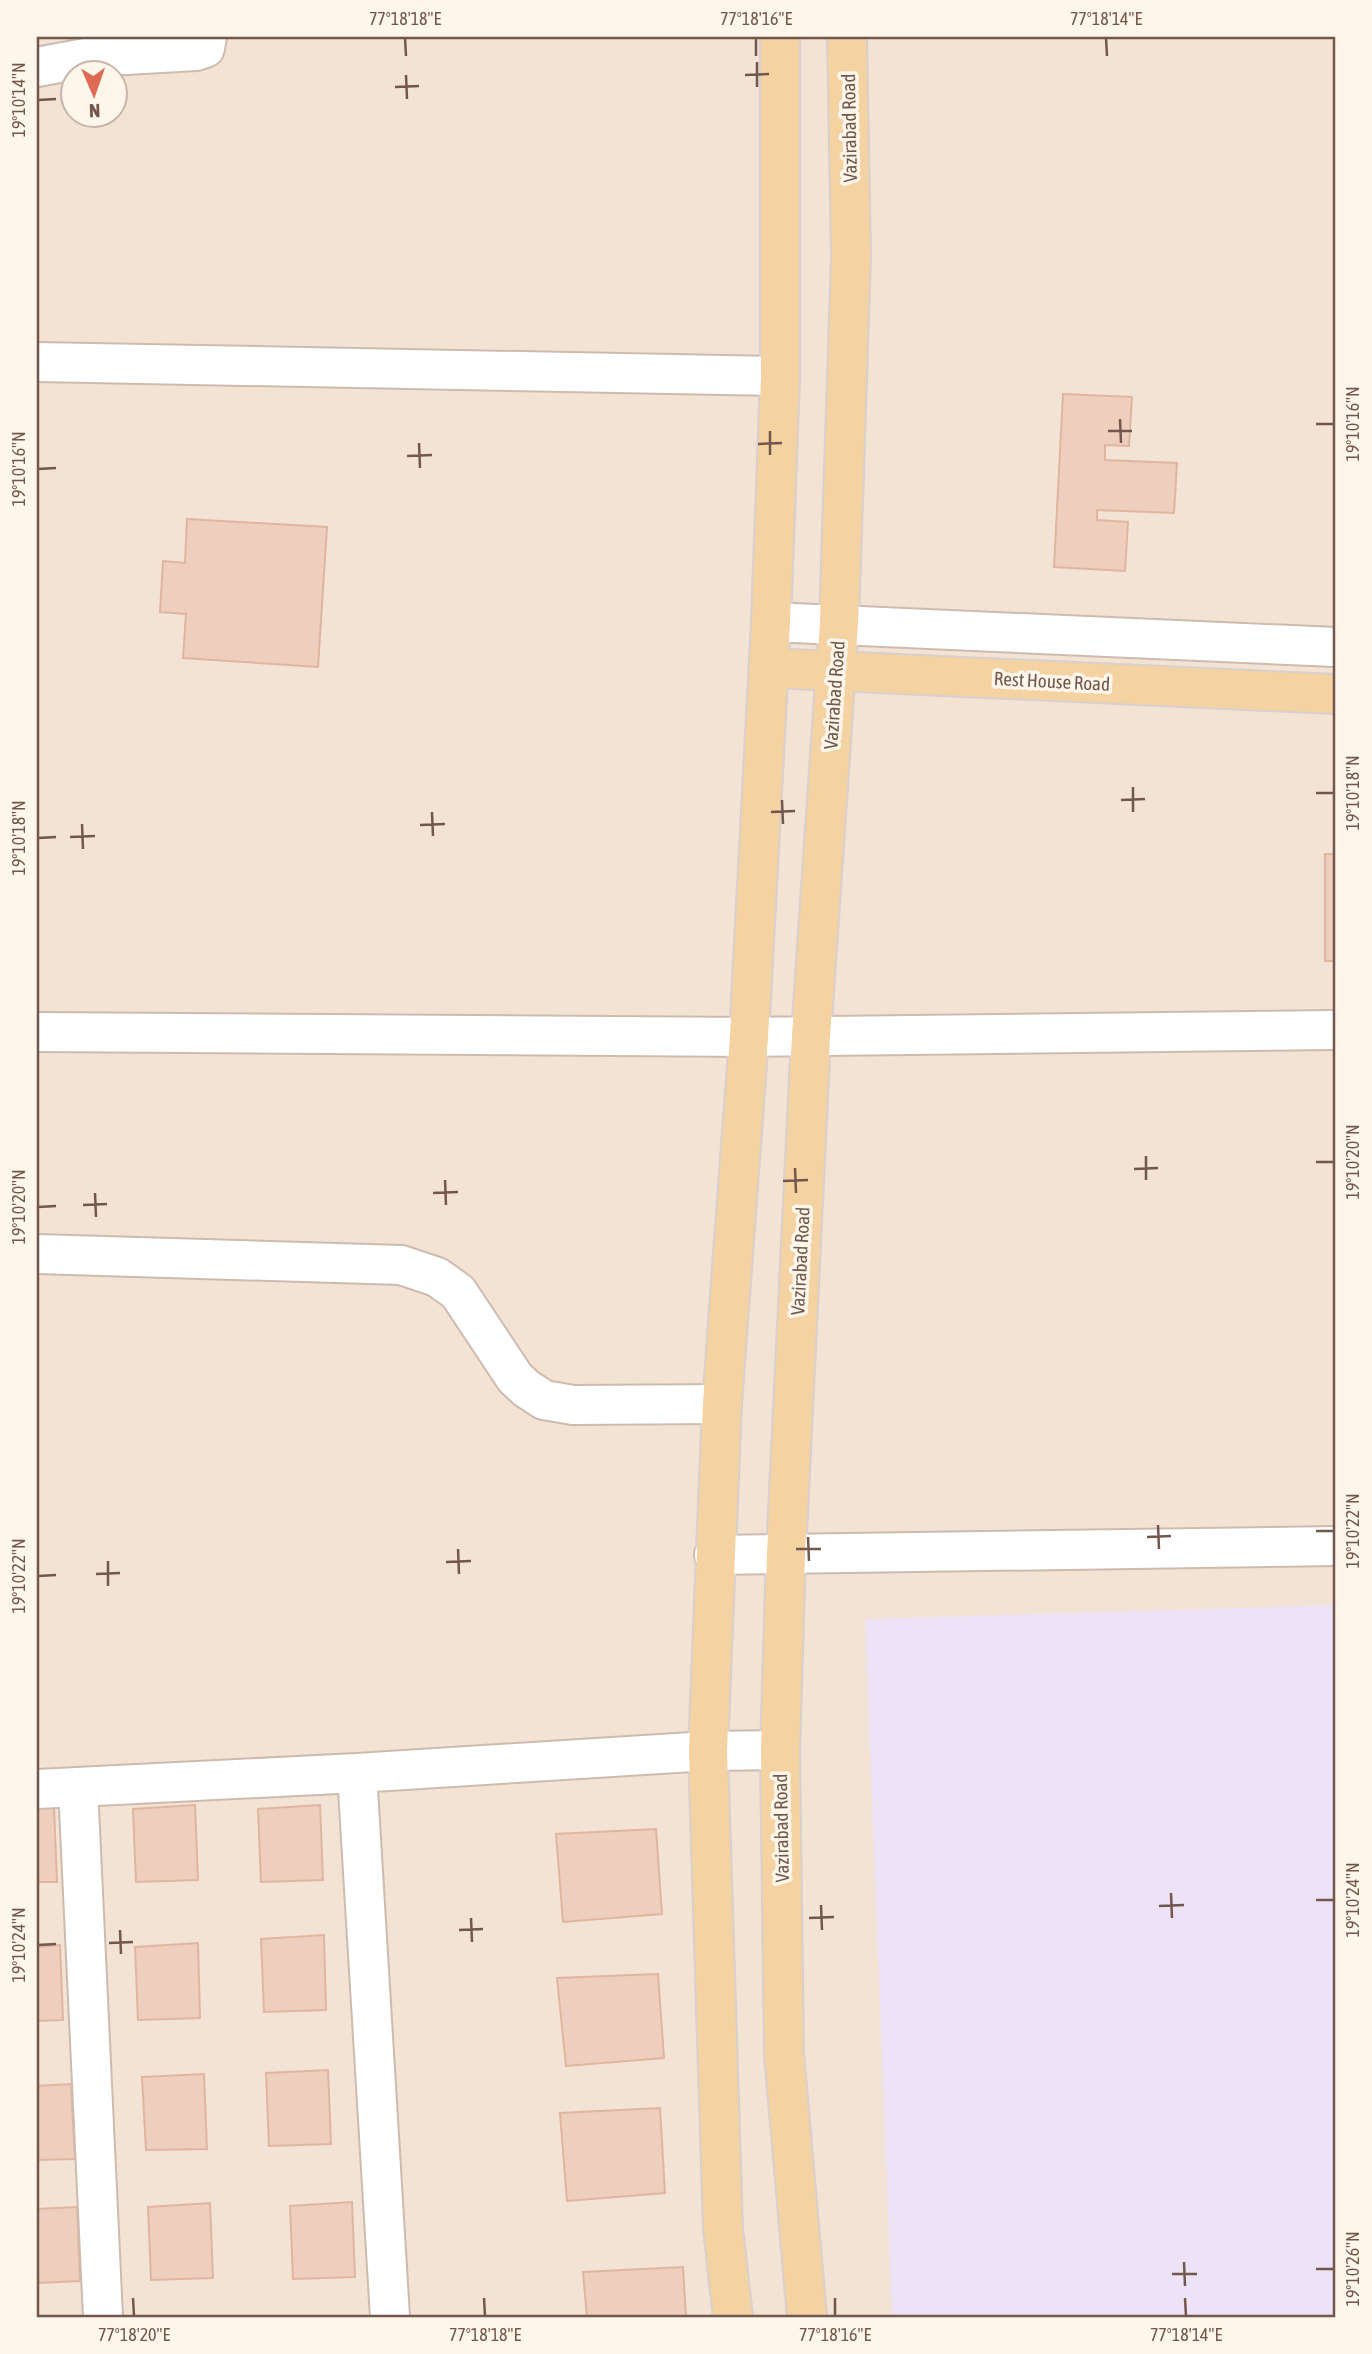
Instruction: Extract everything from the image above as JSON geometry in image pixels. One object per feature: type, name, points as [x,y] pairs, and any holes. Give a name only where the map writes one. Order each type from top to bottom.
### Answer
[{"type":"main road","points":[[733,2317],[723,2229],[708,1751],[722,1404],[749,1037],[771,622],[780,376],[780,37]]},
{"type":"main road","name":"Vazirabad Road","points":[[807,2317],[783,2054],[780,1750],[786,1554],[811,1036],[839,623],[851,256],[847,37]]},
{"type":"main road","name":"Rest House Road","points":[[769,668],[1335,694]]},
{"type":"street","points":[[37,67],[91,57],[196,51],[205,48],[213,38]]},
{"type":"street","points":[[37,362],[780,376]]},
{"type":"street","points":[[771,622],[1335,647]]},
{"type":"street","points":[[37,1032],[749,1037],[1335,1030]]},
{"type":"street","points":[[37,1254],[401,1265],[437,1277],[458,1292],[515,1378],[544,1400],[573,1405],[722,1404]]},
{"type":"street","points":[[714,1555],[1335,1546]]},
{"type":"street","points":[[37,1789],[357,1773],[708,1751],[780,1750]]},
{"type":"street","points":[[357,1773],[390,2317]]},
{"type":"street","points":[[78,1787],[103,2317]]},
{"type":"shaded area","points":[[37,37],[1335,37],[1335,2317],[37,2317]]},
{"type":"shaded area","points":[[1335,1605],[1335,2317],[892,2317],[865,1619]]},
{"type":"building","points":[[1063,394],[1132,397],[1129,446],[1105,445],[1105,460],[1177,463],[1174,513],[1097,510],[1097,520],[1128,522],[1125,571],[1054,567]]},
{"type":"building","points":[[187,519],[327,527],[318,667],[183,658],[186,614],[160,612],[163,561],[185,563]]},
{"type":"building","points":[[1325,854],[1335,854],[1335,961],[1325,961]]},
{"type":"building","points":[[195,1805],[198,1880],[136,1882],[133,1809]]},
{"type":"building","points":[[320,1805],[323,1880],[261,1882],[258,1809]]},
{"type":"building","points":[[54,1807],[57,1882],[37,1882],[37,1808]]},
{"type":"building","points":[[656,1829],[662,1914],[563,1922],[556,1834]]},
{"type":"building","points":[[324,1935],[326,2010],[264,2012],[261,1939]]},
{"type":"building","points":[[198,1943],[200,2018],[138,2020],[135,1947]]},
{"type":"building","points":[[60,1945],[63,2020],[37,2021],[37,1947]]},
{"type":"building","points":[[658,1974],[664,2058],[566,2066],[557,1978]]},
{"type":"building","points":[[328,2070],[331,2144],[269,2146],[266,2073]]},
{"type":"building","points":[[204,2074],[207,2149],[146,2150],[142,2077]]},
{"type":"building","points":[[71,2084],[75,2159],[37,2160],[37,2086]]},
{"type":"building","points":[[660,2108],[665,2193],[567,2201],[560,2113]]},
{"type":"building","points":[[352,2202],[355,2277],[293,2279],[290,2206]]},
{"type":"building","points":[[210,2203],[213,2278],[151,2280],[148,2207]]},
{"type":"building","points":[[77,2207],[80,2281],[37,2283],[37,2209]]},
{"type":"building","points":[[683,2267],[686,2317],[587,2317],[583,2272]]}]
